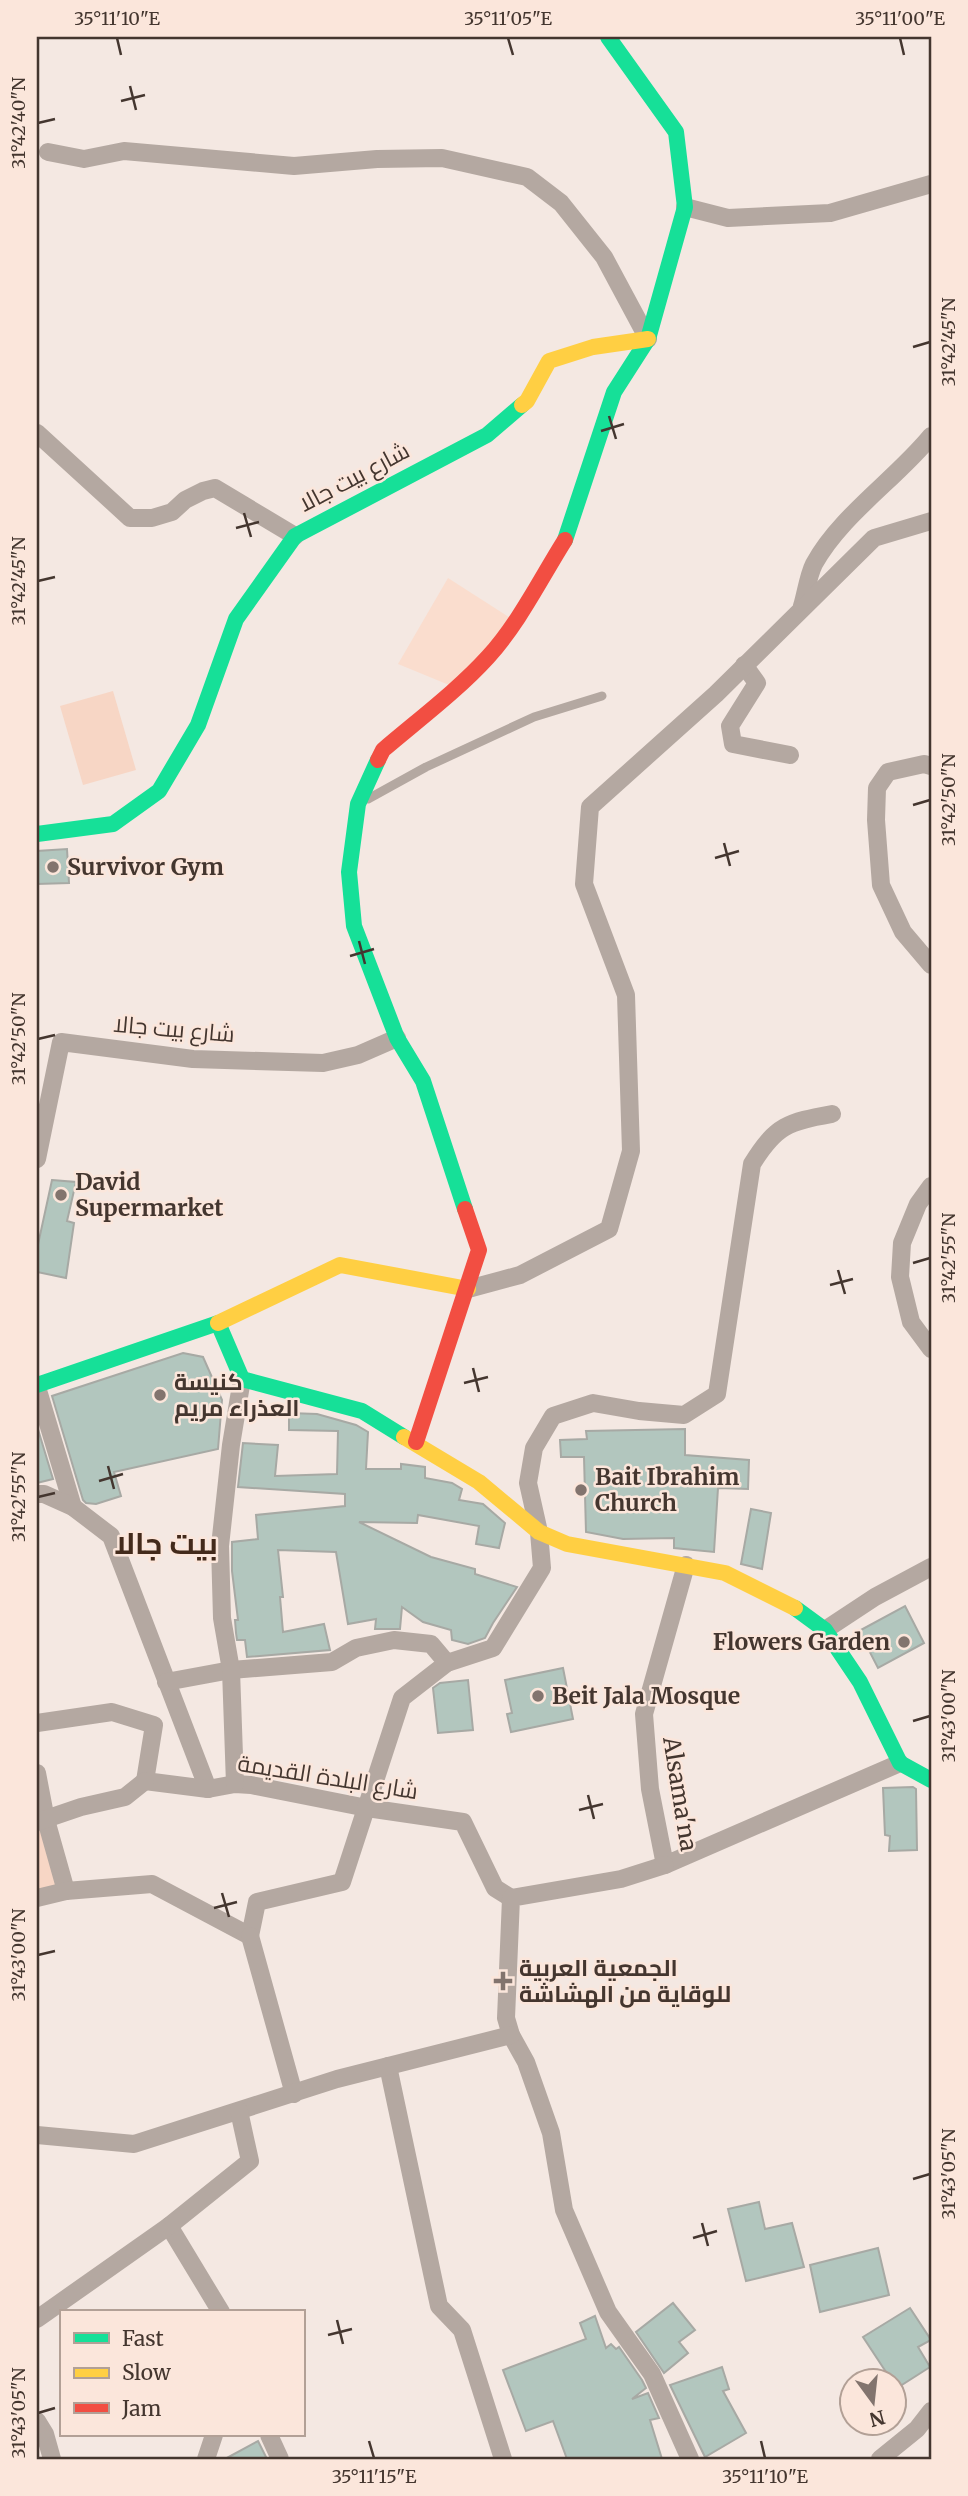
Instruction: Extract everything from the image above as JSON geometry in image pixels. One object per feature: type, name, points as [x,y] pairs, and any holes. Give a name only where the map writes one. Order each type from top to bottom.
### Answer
[{"type":"street","points":[[416,1442],[479,1250],[423,1081],[397,1038],[354,926],[349,872],[358,804],[383,750],[469,676],[490,655],[515,621],[566,538],[614,392],[648,340],[685,207],[676,132],[608,37]]},
{"type":"street","points":[[48,152],[83,159],[124,151],[294,166],[377,159],[442,158],[527,177],[561,203],[604,257],[648,340]]},
{"type":"street","points":[[685,207],[728,218],[830,213],[931,184]]},
{"type":"street","name":"شارع بيت جالا","points":[[37,834],[113,824],[159,791],[198,725],[236,619],[295,536],[487,435],[527,401],[549,361],[593,347],[648,340]]},
{"type":"street","points":[[37,433],[130,518],[152,518],[172,512],[194,496],[215,488],[295,536]]},
{"type":"street","points":[[802,606],[814,565],[837,533],[912,459],[931,436]]},
{"type":"street","points":[[73,1507],[37,1386],[218,1323],[340,1265],[468,1289],[520,1275],[609,1229],[631,1151],[626,995],[584,884],[590,807],[716,694],[802,606],[874,538],[931,521]]},
{"type":"street","points":[[744,666],[757,683],[730,726],[733,744],[790,755]]},
{"type":"street","points":[[931,766],[924,764],[888,772],[877,788],[876,820],[881,885],[903,932],[931,965]]},
{"type":"street","name":"شارع بيت جالا","points":[[37,1159],[61,1042],[193,1059],[323,1063],[358,1055],[397,1038]]},
{"type":"street","points":[[294,2094],[250,1936],[257,1902],[342,1882],[402,1698],[447,1663],[493,1648],[542,1568],[539,1532],[528,1483],[534,1448],[553,1416],[593,1403],[684,1415],[717,1394],[752,1164],[768,1139],[796,1121],[832,1114]]},
{"type":"street","points":[[931,1186],[918,1204],[902,1243],[900,1277],[911,1322],[931,1349]]},
{"type":"street","points":[[218,1323],[242,1379],[231,1445],[220,1546],[222,1618],[231,1670],[235,1784]]},
{"type":"street","points":[[242,1379],[362,1411],[479,1482],[539,1532],[567,1544],[725,1573],[799,1610],[825,1630],[860,1682],[900,1763],[931,1780]]},
{"type":"street","points":[[37,1494],[44,1494],[73,1507],[111,1536],[208,1789]]},
{"type":"street","name":"Alsama'na","points":[[686,1565],[644,1714],[650,1789],[665,1866],[900,1763]]},
{"type":"street","points":[[825,1630],[875,1597],[931,1567]]},
{"type":"street","points":[[166,1682],[231,1670],[332,1662],[356,1648],[394,1640],[431,1644],[447,1663]]},
{"type":"street","points":[[37,1723],[112,1712],[154,1725],[145,1781],[125,1797],[81,1807],[41,1821]]},
{"type":"street","points":[[37,1773],[41,1821],[66,1891]]},
{"type":"street","name":"شارع البلدة القديمة","points":[[145,1781],[208,1789],[235,1784],[463,1822],[495,1888],[511,1898]]},
{"type":"street","points":[[665,1866],[621,1879],[511,1898],[506,2018],[511,2035],[526,2062],[551,2133],[564,2210],[608,2312],[652,2374],[690,2459]]},
{"type":"street","points":[[37,1898],[66,1891],[152,1884],[250,1936]]},
{"type":"street","points":[[37,2135],[134,2144],[388,2066],[511,2035]]},
{"type":"street","points":[[388,2066],[439,2306],[462,2330],[503,2459]]},
{"type":"street","points":[[37,2319],[169,2226],[250,2161],[239,2111]]},
{"type":"street","points":[[169,2226],[220,2310]]},
{"type":"street","points":[[880,2459],[918,2429],[931,2411]]},
{"type":"street","points":[[37,2421],[45,2434],[52,2459]]},
{"type":"street","points":[[206,2459],[214,2436]]},
{"type":"street","points":[[270,2436],[281,2459]]},
{"type":"lane","points":[[358,804],[426,767],[534,717],[602,696]]},
{"type":"shaded area","points":[[448,578],[515,621],[454,687],[398,664]]},
{"type":"shaded area","points":[[113,691],[136,770],[83,785],[60,706]]},
{"type":"shaded area","points":[[37,1822],[66,1891],[37,1898]]},
{"type":"building","name":"Survivor Gym","points":[[67,849],[69,883],[37,884],[37,851]]},
{"type":"building","points":[[52,1180],[76,1182],[67,1221],[74,1223],[66,1278],[37,1272],[37,1249]]},
{"type":"building","points":[[183,1353],[203,1357],[222,1400],[218,1449],[114,1472],[121,1496],[96,1504],[86,1503],[52,1396]]},
{"type":"building","points":[[289,1413],[317,1414],[356,1425],[368,1432],[366,1469],[401,1469],[401,1464],[425,1467],[425,1478],[452,1483],[462,1489],[459,1500],[483,1504],[505,1523],[499,1548],[476,1544],[479,1526],[418,1515],[417,1523],[359,1522],[431,1557],[475,1569],[475,1574],[517,1587],[485,1638],[468,1644],[452,1640],[451,1630],[423,1622],[402,1607],[400,1629],[375,1629],[376,1619],[348,1624],[336,1552],[278,1550],[283,1597],[280,1597],[283,1632],[324,1624],[330,1650],[247,1657],[245,1640],[237,1640],[236,1633],[235,1620],[238,1620],[232,1571],[232,1542],[258,1539],[256,1515],[345,1506],[345,1494],[238,1487],[243,1443],[278,1445],[275,1476],[337,1474],[338,1431],[289,1430]]},
{"type":"building","points":[[37,1426],[53,1479],[37,1483]]},
{"type":"building","points":[[685,1429],[685,1455],[749,1460],[748,1489],[718,1488],[714,1552],[674,1548],[674,1538],[623,1539],[586,1532],[584,1457],[561,1457],[560,1440],[587,1439],[586,1431]]},
{"type":"building","points":[[751,1509],[771,1513],[762,1569],[741,1564]]},
{"type":"building","points":[[905,1606],[924,1643],[878,1668],[859,1631]]},
{"type":"building","name":"Beit Jala Mosque","points":[[563,1668],[573,1719],[511,1732],[507,1714],[512,1713],[505,1680]]},
{"type":"building","points":[[468,1680],[473,1730],[438,1733],[433,1688],[440,1683]]},
{"type":"building","points":[[883,1788],[916,1789],[917,1850],[889,1851],[890,1836],[885,1835]]},
{"type":"building","points":[[759,2202],[765,2229],[792,2223],[804,2267],[746,2281],[728,2209]]},
{"type":"building","points":[[878,2248],[889,2295],[820,2312],[810,2265]]},
{"type":"building","points":[[673,2303],[695,2330],[679,2342],[688,2353],[664,2373],[636,2332]]},
{"type":"building","points":[[910,2308],[931,2340],[918,2347],[930,2367],[908,2381],[908,2366],[882,2366],[863,2337]]},
{"type":"building","points":[[595,2316],[606,2348],[611,2344],[616,2349],[619,2347],[646,2388],[632,2399],[648,2393],[659,2418],[650,2420],[662,2459],[567,2459],[553,2421],[526,2431],[503,2370],[586,2339],[580,2323]]},
{"type":"building","points":[[722,2367],[729,2389],[723,2391],[746,2433],[705,2457],[670,2385]]},
{"type":"building","points":[[258,2441],[267,2459],[225,2459]]},
{"type":"traffic: fast","points":[[565,540],[614,392],[648,339],[685,207],[676,132],[608,37]]},
{"type":"traffic: fast","points":[[37,834],[113,824],[159,791],[198,725],[236,619],[295,536],[487,435],[522,405]]},
{"type":"traffic: fast","points":[[378,760],[358,804],[349,872],[354,926],[397,1038],[423,1081],[465,1209]]},
{"type":"traffic: fast","points":[[37,1385],[218,1323],[242,1379],[362,1411],[404,1437]]},
{"type":"traffic: fast","points":[[795,1608],[825,1630],[860,1682],[900,1763],[931,1780]]},
{"type":"traffic: slow","points":[[522,405],[527,401],[549,361],[593,347],[648,339]]},
{"type":"traffic: slow","points":[[218,1323],[340,1265],[468,1289]]},
{"type":"traffic: slow","points":[[404,1437],[479,1482],[539,1532],[567,1544],[725,1573],[795,1608]]},
{"type":"traffic: jam","points":[[378,760],[383,750],[488,657],[520,615],[565,540]]},
{"type":"traffic: jam","points":[[416,1442],[479,1250],[465,1209]]},
{"type":"place","name":"Survivor Gym","points":[[53,867]]},
{"type":"place","name":"David Supermarket","points":[[61,1195]]},
{"type":"place","name":"كنيسة العذراء مريم","points":[[160,1395]]},
{"type":"place","name":"Bait Ibrahim Church","points":[[581,1490]]},
{"type":"place","name":"Flowers Garden","points":[[904,1642]]},
{"type":"place","name":"Beit Jala Mosque","points":[[538,1696]]},
{"type":"place","name":"الجمعية العربية للوقاية من الهشاشة","points":[[503,1981]]},
{"type":"district","name":"بيت جالا","points":[[166,1544]]}]
